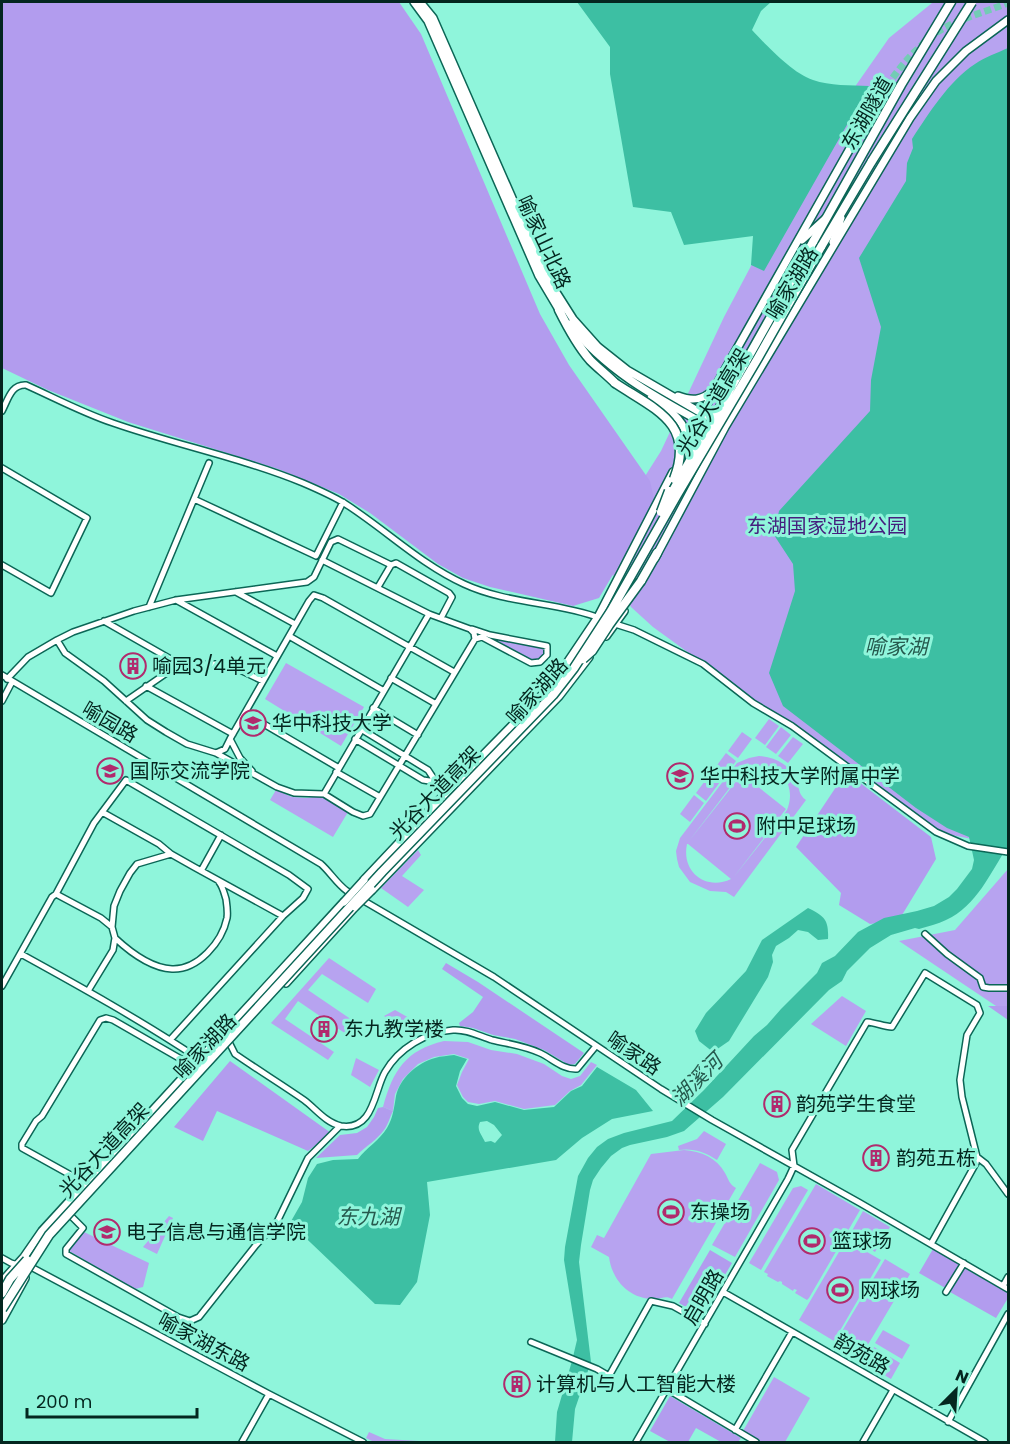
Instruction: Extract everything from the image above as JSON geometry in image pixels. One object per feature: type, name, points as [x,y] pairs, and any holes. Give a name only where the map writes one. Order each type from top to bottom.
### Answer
[{"type":"highway","name":"东湖隧道","points":[[817,245],[826,218],[951,2]]},
{"type":"highway","name":"东湖隧道","points":[[817,245],[844,209],[972,2]]},
{"type":"highway","name":"光谷大道高架","points":[[2,1293],[10,1279],[28,1260],[45,1233],[380,870],[551,693],[608,609],[661,512],[817,245]]},
{"type":"highway","name":"光谷大道高架","points":[[2,1310],[48,1235],[382,872],[553,695],[574,668],[611,611],[759,357],[817,245]]},
{"type":"highway","points":[[559,310],[570,332],[591,361],[615,383],[667,418],[678,434],[681,450],[678,468],[661,512]]},
{"type":"highway","points":[[574,668],[592,651],[657,553]]},
{"type":"main road","name":"喻家山北路","points":[[414,2],[428,21],[539,276],[559,310],[576,332],[607,363],[698,421],[723,430]]},
{"type":"main road","name":"喻家山北路","points":[[420,2],[433,18],[547,278],[573,319],[586,334],[639,382],[703,413],[723,430]]},
{"type":"main road","name":"喻家湖路","points":[[2,1320],[31,1267],[51,1238],[356,907],[559,696],[615,624],[645,579],[723,430],[910,118],[936,81],[966,51],[1008,20]]},
{"type":"main road","name":"喻家湖路","points":[[2,1284],[42,1231],[85,1183],[364,880],[547,690],[598,617],[654,512],[717,384],[870,113]]},
{"type":"main road","points":[[830,253],[844,209]]},
{"type":"main road","points":[[796,245],[826,218]]},
{"type":"main road","points":[[639,382],[658,385],[683,398],[692,399],[706,397],[717,384]]},
{"type":"main road","points":[[639,382],[682,422],[687,440],[684,451]]},
{"type":"street","points":[[2,411],[15,387],[26,385],[113,423],[276,472],[321,490],[343,502],[444,574],[467,585],[494,594],[598,617],[633,630],[703,664],[936,832],[968,846],[1008,852]]},
{"type":"street","points":[[148,607],[209,463]]},
{"type":"street","points":[[2,468],[87,518],[51,593],[2,565]]},
{"type":"street","points":[[194,499],[316,556],[343,502]]},
{"type":"street","points":[[2,698],[7,679],[28,657],[73,632],[176,600],[307,582],[314,577],[331,542],[338,539],[391,565]]},
{"type":"street","points":[[57,640],[65,653],[104,681],[147,720],[187,744],[216,753],[277,787],[294,793],[324,794],[353,812],[363,816],[370,814],[475,639],[482,637],[531,663],[540,662],[547,655],[547,645],[490,635],[429,614],[322,560]]},
{"type":"street","points":[[378,587],[391,565],[396,563],[449,592],[452,597],[441,618]]},
{"type":"street","points":[[307,582],[314,595],[454,672]]},
{"type":"street","points":[[235,591],[295,624]]},
{"type":"street","points":[[216,753],[225,749],[295,624],[314,595]]},
{"type":"street","points":[[176,600],[277,656]]},
{"type":"street","points":[[324,794],[429,614]]},
{"type":"street","points":[[104,621],[181,665]]},
{"type":"street","points":[[470,629],[475,639]]},
{"type":"street","points":[[289,636],[384,691]]},
{"type":"street","points":[[126,701],[181,665],[228,666],[263,681]]},
{"type":"street","points":[[391,678],[436,704]]},
{"type":"street","name":"喻园路","points":[[7,679],[321,864],[341,887]]},
{"type":"street","points":[[146,686],[232,737],[240,758],[255,775]]},
{"type":"street","points":[[374,708],[418,735]]},
{"type":"street","points":[[245,713],[380,797]]},
{"type":"street","points":[[361,729],[428,770],[447,792]]},
{"type":"street","points":[[355,739],[423,780],[436,782]]},
{"type":"street","points":[[2,986],[52,897],[56,894],[94,823],[126,780],[289,875],[308,889],[303,898],[283,916],[170,1040]]},
{"type":"street","points":[[102,812],[159,844],[171,854],[283,916]]},
{"type":"street","points":[[201,871],[220,835]]},
{"type":"street","points":[[88,991],[113,950],[114,906],[130,873],[137,864],[171,854]]},
{"type":"street","points":[[115,938],[124,947],[150,963],[165,968],[185,968],[211,950],[223,929],[227,912],[225,895],[222,884],[215,879]]},
{"type":"street","name":"喻家路","points":[[341,887],[494,977],[661,1089],[712,1120],[1006,1288]]},
{"type":"street","points":[[56,894],[112,927]]},
{"type":"street","points":[[925,934],[947,954],[980,978],[983,987],[1008,988]]},
{"type":"street","points":[[21,954],[88,991],[199,1059]]},
{"type":"street","name":"启明路","points":[[636,1443],[788,1179],[794,1166],[792,1150],[867,1022],[892,1027],[925,973],[977,1005],[980,1013],[967,1035],[960,1080],[977,1157]]},
{"type":"street","points":[[85,1183],[22,1148],[21,1144],[36,1121],[42,1116],[100,1020],[106,1018],[112,1020],[193,1066]]},
{"type":"street","points":[[230,1044],[235,1054],[306,1102],[327,1120],[340,1126],[360,1123],[370,1112],[378,1088],[392,1062],[416,1041],[434,1034],[453,1030],[471,1032],[540,1053],[570,1070],[577,1070],[596,1046]]},
{"type":"street","points":[[71,1216],[83,1228],[66,1249],[66,1254],[178,1317],[190,1321],[199,1317],[256,1245],[278,1222],[308,1158],[340,1126]]},
{"type":"street","points":[[931,1244],[976,1163],[977,1157],[986,1164],[1008,1194]]},
{"type":"street","name":"喻家湖东路","points":[[2,1258],[11,1263],[31,1267],[363,1443]]},
{"type":"street","points":[[946,1292],[964,1263]]},
{"type":"street","points":[[1006,1288],[1008,1277]]},
{"type":"street","name":"韵苑路","points":[[723,1292],[985,1443]]},
{"type":"street","points":[[531,1342],[609,1376],[651,1301],[673,1306],[705,1324]]},
{"type":"street","points":[[948,1422],[1008,1314]]},
{"type":"street","points":[[735,1430],[792,1332]]},
{"type":"street","points":[[667,1389],[756,1443]]},
{"type":"street","points":[[863,1443],[893,1390]]},
{"type":"street","points":[[242,1443],[269,1394]]},
{"type":"green space","name":"东湖国家湿地公园","points":[[936,2],[1008,2],[1008,846],[936,832],[653,627],[631,607],[613,575],[612,545],[623,511],[661,451],[724,317],[817,141],[889,38]]},
{"type":"green space","points":[[488,636],[544,648],[543,655],[535,661]]},
{"type":"green space","points":[[286,663],[364,707],[341,746],[265,699]]},
{"type":"green space","points":[[769,719],[779,726],[765,745],[755,738]]},
{"type":"green space","points":[[781,727],[791,735],[776,754],[766,747]]},
{"type":"green space","points":[[742,732],[752,739],[738,758],[728,751]]},
{"type":"green space","points":[[793,737],[803,744],[788,763],[778,756]]},
{"type":"green space","points":[[726,753],[736,761],[722,780],[712,772]]},
{"type":"green space","points":[[765,757],[777,760],[787,767],[795,777],[801,795],[806,800],[734,897],[726,892],[710,891],[690,882],[679,867],[676,851],[680,838],[737,763],[749,758]],"holes":[[[755,766],[764,766],[779,772],[788,785],[790,801],[787,810],[733,878],[786,809],[742,774],[689,841],[741,773]],[[688,844],[731,879],[713,883],[697,876],[688,863]]]},
{"type":"green space","points":[[710,774],[720,782],[706,801],[696,793]]},
{"type":"green space","points":[[276,790],[292,797],[321,796],[348,812],[333,837],[270,800]]},
{"type":"green space","points":[[694,795],[704,803],[690,822],[680,814]]},
{"type":"green space","points":[[418,850],[421,855],[402,876],[424,890],[408,907],[381,888]]},
{"type":"green space","points":[[1008,869],[1008,1014],[899,941],[955,930]]},
{"type":"green space","points":[[329,958],[376,989],[368,1003],[322,974],[308,990],[355,1022],[346,1034],[298,1001],[285,1019],[334,1052],[328,1060],[271,1023]]},
{"type":"green space","points":[[842,996],[866,1011],[846,1046],[811,1024]]},
{"type":"green space","points":[[395,1010],[427,1028],[411,1036],[384,1016]]},
{"type":"green space","points":[[444,1041],[468,1042],[491,1050],[517,1054],[544,1064],[571,1079],[580,1076],[591,1062],[597,1065],[581,1085],[570,1091],[555,1105],[524,1109],[495,1101],[479,1104],[468,1102],[457,1085],[469,1059],[454,1054],[434,1057],[418,1064],[403,1079],[395,1094],[393,1111],[383,1107],[391,1082],[403,1064],[420,1050]]},
{"type":"green space","points":[[356,1058],[379,1070],[370,1087],[351,1075]]},
{"type":"green space","points":[[704,1131],[726,1144],[717,1160],[699,1151],[679,1150],[678,1146],[697,1139]]},
{"type":"green space","name":"东操场","points":[[684,1150],[713,1159],[736,1188],[672,1299],[637,1296],[623,1287],[614,1273],[609,1257],[591,1247],[597,1235],[604,1238],[651,1154]]},
{"type":"green space","points":[[760,1163],[777,1172],[779,1180],[735,1257],[712,1245]]},
{"type":"green space","name":"篮球场","points":[[816,1184],[860,1210],[807,1300],[795,1293],[797,1290],[793,1291],[764,1272]]},
{"type":"green space","points":[[801,1186],[808,1190],[761,1270],[749,1263],[793,1188]]},
{"type":"green space","points":[[863,1211],[890,1227],[875,1252],[849,1236]]},
{"type":"green space","points":[[169,1216],[173,1218],[157,1254],[143,1247]]},
{"type":"green space","points":[[84,1232],[149,1263],[143,1287],[135,1289],[69,1251]]},
{"type":"green space","name":"网球场","points":[[846,1240],[881,1260],[834,1341],[799,1320]]},
{"type":"green space","points":[[885,1259],[910,1274],[860,1358],[835,1343]]},
{"type":"green space","points":[[883,1330],[910,1345],[902,1359],[875,1343]]},
{"type":"green space","points":[[874,1347],[900,1363],[891,1379],[864,1363]]},
{"type":"green space","points":[[774,1377],[810,1398],[785,1442],[762,1442],[743,1431]]},
{"type":"green space","points":[[369,1432],[385,1439],[436,1442],[374,1442],[366,1438]]},
{"type":"shaded area","points":[[2,2],[399,2],[421,34],[540,314],[569,365],[650,481],[654,499],[652,509],[599,598],[573,606],[490,587],[463,578],[438,564],[370,513],[339,494],[278,469],[128,422],[48,390],[2,368]]},
{"type":"shaded area","points":[[846,772],[931,837],[936,859],[899,920],[870,924],[839,905],[841,893],[796,847]]},
{"type":"shaded area","points":[[446,963],[584,1053],[575,1064],[569,1065],[544,1050],[515,1039],[460,1026],[459,1023],[473,1012],[483,997],[442,969]]},
{"type":"shaded area","points":[[988,1006],[1008,1006],[1008,1020]]},
{"type":"shaded area","points":[[230,1061],[331,1133],[308,1151],[217,1111],[203,1141],[174,1127]]},
{"type":"shaded area","points":[[383,1107],[393,1111],[387,1126],[357,1155],[316,1158],[340,1135],[357,1133],[367,1127],[378,1108]]},
{"type":"shaded area","points":[[933,1249],[961,1265],[947,1289],[919,1273]]},
{"type":"shaded area","points":[[710,1250],[732,1263],[701,1316],[679,1303]]},
{"type":"shaded area","points":[[964,1268],[1008,1293],[1008,1298],[996,1318],[950,1292]]},
{"type":"shaded area","points":[[670,1396],[741,1438],[738,1442],[721,1442],[696,1428],[688,1442],[670,1442],[650,1431]]},
{"type":"water","points":[[577,2],[771,2],[761,11],[752,30],[780,58],[813,80],[833,84],[869,86],[764,271],[751,265],[753,236],[684,245],[671,212],[633,207],[610,74],[610,47]]},
{"type":"water","name":"喻家湖","points":[[1008,48],[1008,846],[982,888],[957,914],[919,929],[915,928],[891,935],[870,948],[847,971],[842,981],[829,990],[723,1097],[684,1131],[622,1148],[601,1168],[590,1190],[579,1262],[591,1362],[575,1409],[572,1442],[555,1442],[557,1412],[577,1340],[564,1260],[565,1247],[578,1176],[588,1158],[608,1139],[672,1121],[817,973],[822,963],[835,956],[858,932],[884,918],[934,906],[949,897],[972,869],[974,860],[969,837],[947,828],[916,808],[783,706],[769,673],[795,591],[793,564],[774,535],[779,511],[870,411],[871,380],[881,327],[859,258],[906,181],[907,163],[913,148],[912,139],[940,98],[957,79],[987,57]]},
{"type":"water","points":[[808,908],[824,919],[828,927],[828,939],[818,940],[808,932],[798,930],[776,946],[768,977],[729,1041],[713,1052],[699,1041],[695,1031],[706,1013],[746,971],[762,940]]},
{"type":"water","name":"东九湖","points":[[454,1055],[467,1059],[460,1071],[456,1086],[468,1104],[477,1106],[495,1102],[524,1110],[554,1107],[571,1091],[582,1086],[597,1067],[636,1090],[653,1111],[612,1119],[582,1138],[556,1160],[427,1182],[430,1215],[417,1282],[400,1305],[375,1304],[290,1223],[302,1202],[308,1178],[317,1164],[333,1160],[358,1159],[387,1128],[392,1117],[398,1089],[405,1077],[428,1060]],"holes":[[[487,1121],[494,1125],[502,1135],[495,1143],[485,1142],[479,1130],[480,1122]]]},
{"type":"tunnel","points":[[870,113],[899,69],[929,38],[956,22],[1008,3]]},
{"type":"place","name":"喻园3/4单元","points":[[133,666]]},
{"type":"place","name":"华中科技大学","points":[[253,723]]},
{"type":"place","name":"国际交流学院","points":[[110,771]]},
{"type":"place","name":"华中科技大学附属中学","points":[[680,776]]},
{"type":"place","name":"附中足球场","points":[[737,826]]},
{"type":"place","name":"东九教学楼","points":[[324,1029]]},
{"type":"place","name":"韵苑学生食堂","points":[[777,1104]]},
{"type":"place","name":"韵苑五栋","points":[[876,1158]]},
{"type":"place","name":"东操场","points":[[671,1212]]},
{"type":"place","name":"电子信息与通信学院","points":[[107,1232]]},
{"type":"place","name":"篮球场","points":[[812,1241]]},
{"type":"place","name":"网球场","points":[[840,1290]]},
{"type":"place","name":"计算机与人工智能大楼","points":[[517,1384]]},
{"type":"water label","name":"湖溪河","points":[[697,1080]]}]
